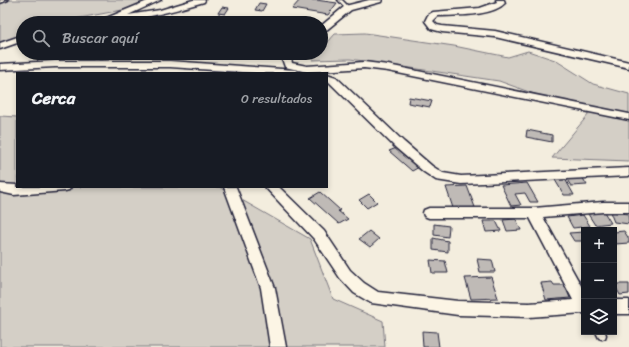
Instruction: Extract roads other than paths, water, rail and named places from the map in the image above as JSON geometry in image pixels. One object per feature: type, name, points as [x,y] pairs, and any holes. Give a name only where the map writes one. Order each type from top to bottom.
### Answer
[{"type":"street","points":[[0,1],[4,0]]},
{"type":"street","points":[[118,16],[157,0]]},
{"type":"street","points":[[137,16],[161,12],[200,0]]},
{"type":"street","points":[[328,24],[348,8],[378,0]]},
{"type":"street","points":[[500,0],[501,3],[492,8],[436,14],[429,20],[434,27],[442,29],[495,34],[629,64]]},
{"type":"street","points":[[0,46],[16,40]]},
{"type":"street","points":[[287,60],[288,65],[311,71],[364,65],[388,68],[629,117]]},
{"type":"street","points":[[0,67],[55,64],[170,64],[282,72]]},
{"type":"street","points":[[328,77],[334,79],[400,145],[428,169],[440,177],[461,180],[629,172]]},
{"type":"street","points":[[0,188],[14,190],[48,188]]},
{"type":"street","points":[[230,188],[268,288],[278,347]]},
{"type":"street","points":[[272,188],[319,235],[345,274],[359,288],[376,298],[458,308],[528,310],[581,306]]},
{"type":"street","points":[[429,213],[534,212],[603,207],[629,207]]},
{"type":"street","points":[[534,212],[581,300]]},
{"type":"street","points":[[617,307],[629,307]]},
{"type":"lane","points":[[340,0],[348,8]]}]
